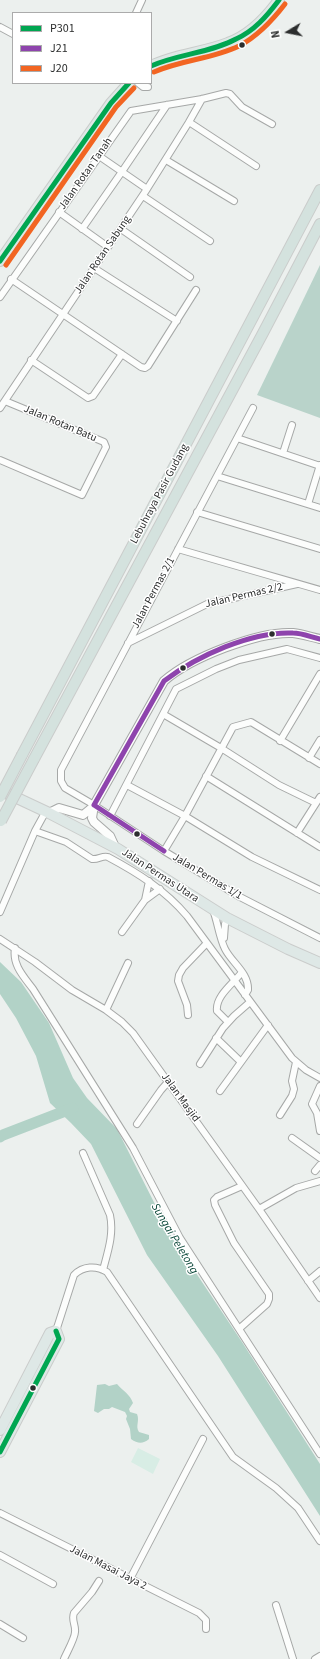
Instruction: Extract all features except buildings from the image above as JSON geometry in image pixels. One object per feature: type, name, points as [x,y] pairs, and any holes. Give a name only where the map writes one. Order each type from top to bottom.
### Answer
[{"type":"highway","name":"Lebuhraya Pasir Gudang","points":[[0,797],[320,190]]},
{"type":"highway","name":"Lebuhraya Pasir Gudang","points":[[1,823],[320,224]]},
{"type":"main road","points":[[152,66],[164,60],[228,44],[240,38],[262,21],[279,0]]},
{"type":"main road","points":[[0,261],[111,103],[128,84]]},
{"type":"main road","name":"Jalan Permas Utara","points":[[0,790],[48,812],[115,847],[227,918],[288,949],[320,963]]},
{"type":"main road","points":[[0,1430],[50,1333],[56,1331],[59,1339],[0,1452]]},
{"type":"street","points":[[136,12],[142,0]]},
{"type":"street","points":[[0,27],[12,33]]},
{"type":"street","points":[[139,84],[148,88]]},
{"type":"street","name":"Jalan Rotan Tanah","points":[[0,297],[131,111],[202,99],[226,93],[230,94],[242,106],[272,124]]},
{"type":"street","name":"Jalan Rotan Sabung","points":[[0,408],[147,190],[202,99]]},
{"type":"street","points":[[82,228],[122,173],[167,105]]},
{"type":"street","points":[[189,122],[256,166]]},
{"type":"street","points":[[99,156],[147,190]]},
{"type":"street","points":[[166,160],[234,201]]},
{"type":"street","points":[[143,196],[210,241]]},
{"type":"street","points":[[59,212],[108,247]]},
{"type":"street","points":[[121,229],[190,277]]},
{"type":"street","points":[[94,268],[177,321]]},
{"type":"street","points":[[12,279],[141,367],[145,368],[148,366],[196,290]]},
{"type":"street","points":[[32,360],[88,398],[93,396],[122,354]]},
{"type":"street","name":"Jalan Rotan Batu","points":[[0,460],[82,495],[106,448],[105,443],[5,401]]},
{"type":"street","name":"Jalan Permas 2/1","points":[[61,781],[61,770],[253,408]]},
{"type":"street","points":[[283,453],[292,425]]},
{"type":"street","points":[[237,438],[320,465],[308,504]]},
{"type":"street","points":[[217,476],[320,508]]},
{"type":"street","points":[[197,512],[320,549]]},
{"type":"street","points":[[178,549],[320,590]]},
{"type":"street","name":"Jalan Permas 2/2","points":[[128,643],[207,604],[297,584]]},
{"type":"street","points":[[115,847],[110,836],[94,822],[92,818],[94,805],[164,681],[172,674],[229,646],[260,638],[292,633],[320,639]]},
{"type":"street","points":[[110,816],[176,689],[216,669],[239,660],[287,649],[320,658]]},
{"type":"street","points":[[280,741],[320,674]]},
{"type":"street","points":[[163,714],[221,748],[279,785],[316,803]]},
{"type":"street","points":[[164,851],[185,816],[233,727],[241,723],[251,722],[320,764]]},
{"type":"street","points":[[309,758],[320,740]]},
{"type":"street","points":[[206,776],[320,846]]},
{"type":"street","name":"Jalan Permas 1/1","points":[[61,781],[66,788],[164,851],[240,897],[320,938]]},
{"type":"street","points":[[127,784],[185,816],[252,857],[320,890]]},
{"type":"street","points":[[297,833],[320,797]]},
{"type":"street","points":[[0,912],[35,831],[48,812],[59,808],[82,815],[94,805]]},
{"type":"street","points":[[35,831],[66,842],[92,859],[108,857],[160,888],[187,916],[206,944],[296,1062],[320,1078]]},
{"type":"street","points":[[145,900],[149,881]]},
{"type":"street","points":[[122,932],[145,900],[160,888]]},
{"type":"street","points":[[213,910],[225,949],[242,972],[248,986],[248,990],[245,995]]},
{"type":"street","points":[[225,949],[224,930],[227,918]]},
{"type":"street","name":"Jalan Masjid","points":[[0,939],[15,948],[72,990],[106,1010],[122,1022],[133,1033],[259,1209],[320,1298]]},
{"type":"street","points":[[188,1015],[187,1005],[178,981],[179,975],[183,968],[206,944]]},
{"type":"street","points":[[15,948],[14,954],[19,970],[33,989],[133,1148],[180,1238],[240,1328],[320,1454]]},
{"type":"street","points":[[106,1010],[128,963]]},
{"type":"street","points":[[228,1022],[217,1008],[224,992],[242,972]]},
{"type":"street","points":[[200,1064],[228,1022],[250,1002]]},
{"type":"street","points":[[220,1091],[268,1025]]},
{"type":"street","points":[[216,1038],[241,1062]]},
{"type":"street","points":[[280,1115],[294,1090],[292,1081],[296,1062]]},
{"type":"street","points":[[137,1124],[160,1090],[168,1082]]},
{"type":"street","points":[[320,1086],[312,1104],[317,1113],[320,1132]]},
{"type":"street","points":[[292,1138],[320,1158]]},
{"type":"street","points":[[83,1153],[110,1215],[112,1224],[112,1235],[103,1270]]},
{"type":"street","points":[[315,1171],[320,1165]]},
{"type":"street","points":[[259,1209],[296,1188],[320,1181]]},
{"type":"street","points":[[240,1328],[267,1304],[269,1299],[269,1294],[234,1243],[215,1205],[214,1200],[217,1196],[242,1186]]},
{"type":"street","points":[[56,1331],[74,1275],[86,1268],[95,1267],[107,1272],[233,1456],[276,1488],[298,1508],[320,1541]]},
{"type":"street","points":[[308,1281],[320,1271]]},
{"type":"street","points":[[130,1579],[203,1438]]},
{"type":"street","name":"Jalan Masai Jaya 2","points":[[0,1513],[199,1613],[206,1620],[206,1629]]},
{"type":"street","points":[[0,1555],[53,1584]]},
{"type":"street","points":[[64,1659],[75,1635],[72,1619],[74,1613],[92,1592],[99,1581]]},
{"type":"street","points":[[276,1605],[294,1659]]},
{"type":"street","points":[[0,1624],[23,1638]]},
{"type":"street","points":[[315,1659],[320,1656]]},
{"type":"shaded area","points":[[320,265],[320,418],[257,395]]},
{"type":"shaded area","points":[[0,962],[21,982],[49,1023],[73,1078],[87,1098],[117,1129],[170,1234],[242,1342],[320,1464],[320,1516],[218,1356],[147,1255],[91,1144],[50,1103],[36,1056],[16,1018],[0,994]]},
{"type":"shaded area","points":[[105,1384],[109,1386],[117,1384],[130,1397],[133,1403],[129,1409],[130,1412],[137,1414],[137,1426],[139,1432],[149,1435],[149,1439],[145,1442],[140,1443],[131,1439],[125,1412],[112,1407],[109,1409],[104,1409],[98,1413],[94,1411],[97,1385]]},
{"type":"shaded area","points":[[138,1448],[160,1459],[153,1474],[131,1462]]},
{"type":"waterway","points":[[0,1137],[73,1108]]},
{"type":"transit line","name":"P301","points":[[152,66],[205,51],[243,36],[260,22],[279,0]]},
{"type":"transit line","name":"J20","points":[[154,72],[218,54],[239,46],[264,28],[285,4]]},
{"type":"transit line","name":"P301","points":[[0,261],[111,103],[128,84]]},
{"type":"transit line","name":"J20","points":[[6,265],[116,107],[134,88]]},
{"type":"transit line","name":"J21","points":[[94,805],[164,681],[208,654],[260,636],[277,633],[293,633],[320,639]]},
{"type":"transit line","name":"J21","points":[[94,805],[164,851]]},
{"type":"transit line","name":"P301","points":[[0,1452],[59,1339],[56,1331]]},
{"type":"water label","name":"Sungai Peletong","points":[[174,1239]]}]
